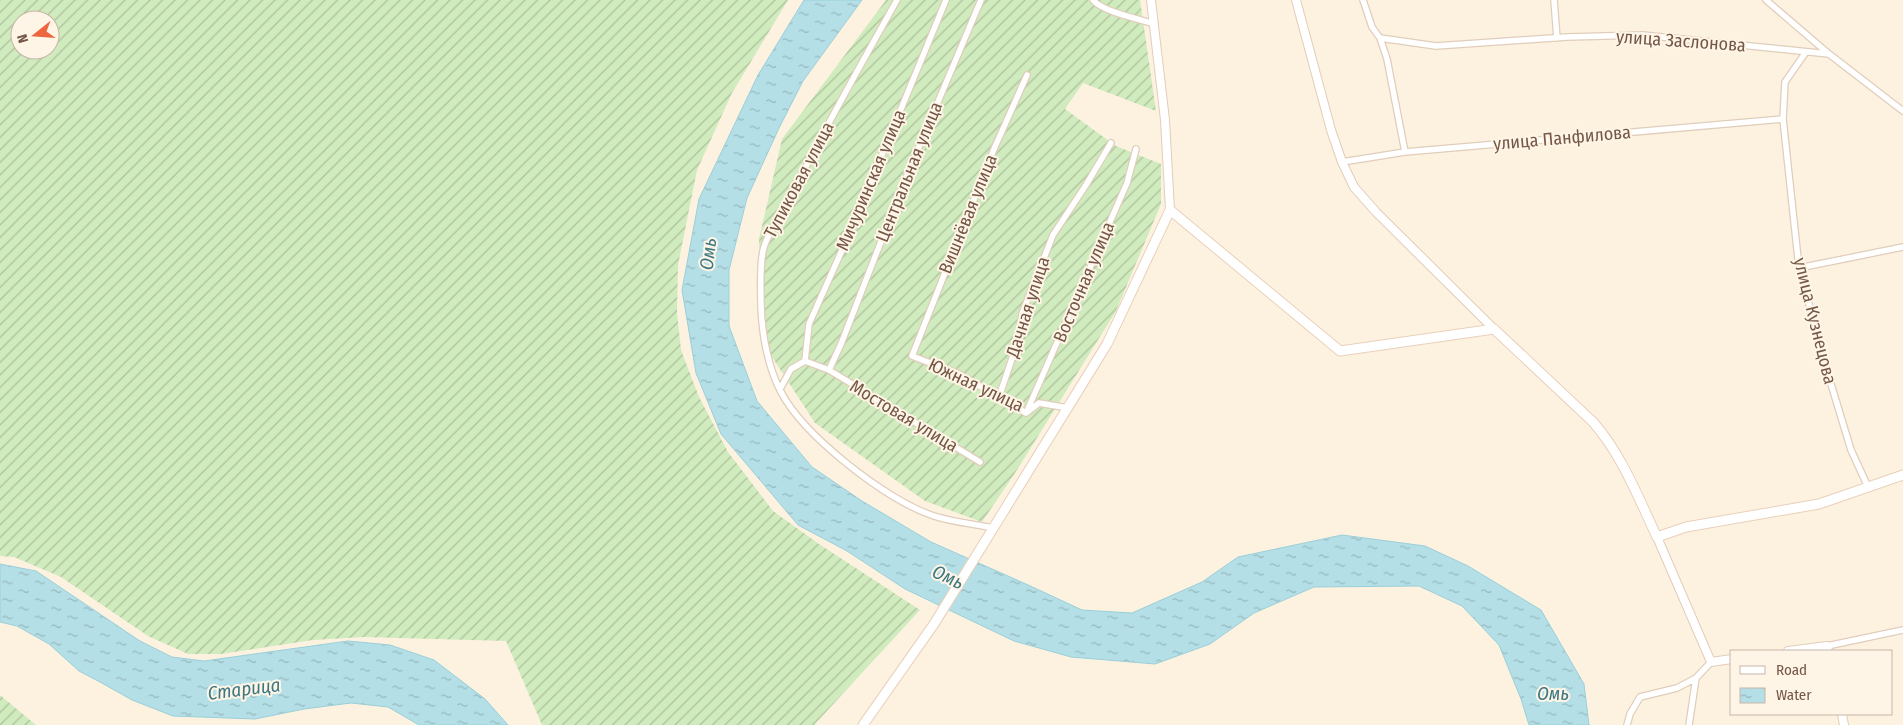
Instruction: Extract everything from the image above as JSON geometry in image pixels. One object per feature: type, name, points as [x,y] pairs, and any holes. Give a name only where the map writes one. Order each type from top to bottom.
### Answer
[{"type":"main road","points":[[863,725],[934,624],[1107,344],[1170,210],[1340,351],[1494,328],[1603,433],[1627,475],[1656,537],[1686,527],[1819,504],[1903,476]]},
{"type":"street","name":"Тупиковая улица","points":[[897,0],[813,150],[764,248],[760,285],[762,322],[771,363],[780,390],[786,401],[813,435],[849,465],[894,497],[931,515],[993,530]]},
{"type":"street","name":"Мичуринская улица","points":[[805,361],[810,324],[946,0]]},
{"type":"street","name":"Центральная улица","points":[[828,370],[841,344],[905,180],[981,0]]},
{"type":"street","points":[[1093,0],[1095,3],[1112,11],[1155,24]]},
{"type":"street","points":[[1151,0],[1165,120],[1170,210]]},
{"type":"street","points":[[1296,0],[1331,130],[1342,162],[1354,187],[1376,212],[1494,328]]},
{"type":"street","points":[[1363,0],[1372,27],[1380,38],[1387,59],[1405,152]]},
{"type":"street","points":[[1554,0],[1556,38]]},
{"type":"street","points":[[1766,0],[1829,54],[1903,111]]},
{"type":"street","name":"улица Заслонова","points":[[1380,38],[1436,46],[1556,38],[1644,35],[1829,54]]},
{"type":"street","name":"улица Кузнецова","points":[[1806,52],[1785,82],[1783,119],[1799,268],[1851,450],[1868,487]]},
{"type":"street","name":"Вишнёвая улица","points":[[912,356],[990,158],[1027,75]]},
{"type":"street","name":"улица Панфилова","points":[[1342,162],[1405,152],[1783,119]]},
{"type":"street","name":"Дачная улица","points":[[999,398],[1018,341],[1022,314],[1053,235],[1086,185],[1111,142]]},
{"type":"street","name":"Восточная улица","points":[[1026,413],[1127,183],[1136,149]]},
{"type":"street","points":[[1799,268],[1903,247]]},
{"type":"street","name":"Южная улица","points":[[912,356],[959,374],[1026,413],[1039,403],[1068,408]]},
{"type":"street","points":[[780,390],[791,369],[805,361]]},
{"type":"street","name":"Мостовая улица","points":[[805,361],[828,370],[980,462]]},
{"type":"street","points":[[1656,537],[1711,662]]},
{"type":"street","points":[[1801,650],[1828,648],[1903,630]]},
{"type":"street","points":[[1627,725],[1630,714],[1640,697],[1677,688],[1696,678],[1711,662],[1730,659]]},
{"type":"street","points":[[1689,725],[1696,678]]},
{"type":"green space","points":[[0,0],[788,0],[732,93],[697,170],[678,265],[677,313],[681,350],[699,397],[728,452],[773,511],[819,544],[920,610],[814,725],[542,725],[506,641],[364,637],[313,640],[221,654],[188,654],[148,636],[61,577],[14,557],[0,556]]},
{"type":"green space","points":[[886,0],[1140,0],[1156,111],[1083,83],[1065,109],[1116,146],[1161,164],[1161,204],[1116,311],[1015,473],[982,522],[925,501],[815,423],[763,343],[759,239],[782,139]]},
{"type":"green space","points":[[0,695],[36,725],[0,725]]},
{"type":"water","name":"Омь","points":[[804,0],[862,0],[803,81],[747,198],[729,270],[729,326],[757,401],[812,467],[862,501],[931,542],[1082,610],[1132,613],[1202,582],[1238,557],[1342,535],[1425,546],[1468,566],[1541,610],[1584,684],[1589,725],[1529,725],[1521,699],[1499,645],[1462,606],[1419,586],[1314,587],[1254,613],[1210,644],[1155,664],[1071,657],[1014,641],[905,589],[847,551],[798,525],[721,434],[696,373],[682,290],[699,199],[758,75]]},
{"type":"water","name":"Старица","points":[[0,564],[36,571],[140,641],[172,657],[204,661],[348,641],[390,645],[434,660],[485,699],[508,725],[419,725],[388,707],[351,703],[304,709],[255,719],[173,716],[132,700],[79,671],[49,644],[17,626],[0,622]]}]
